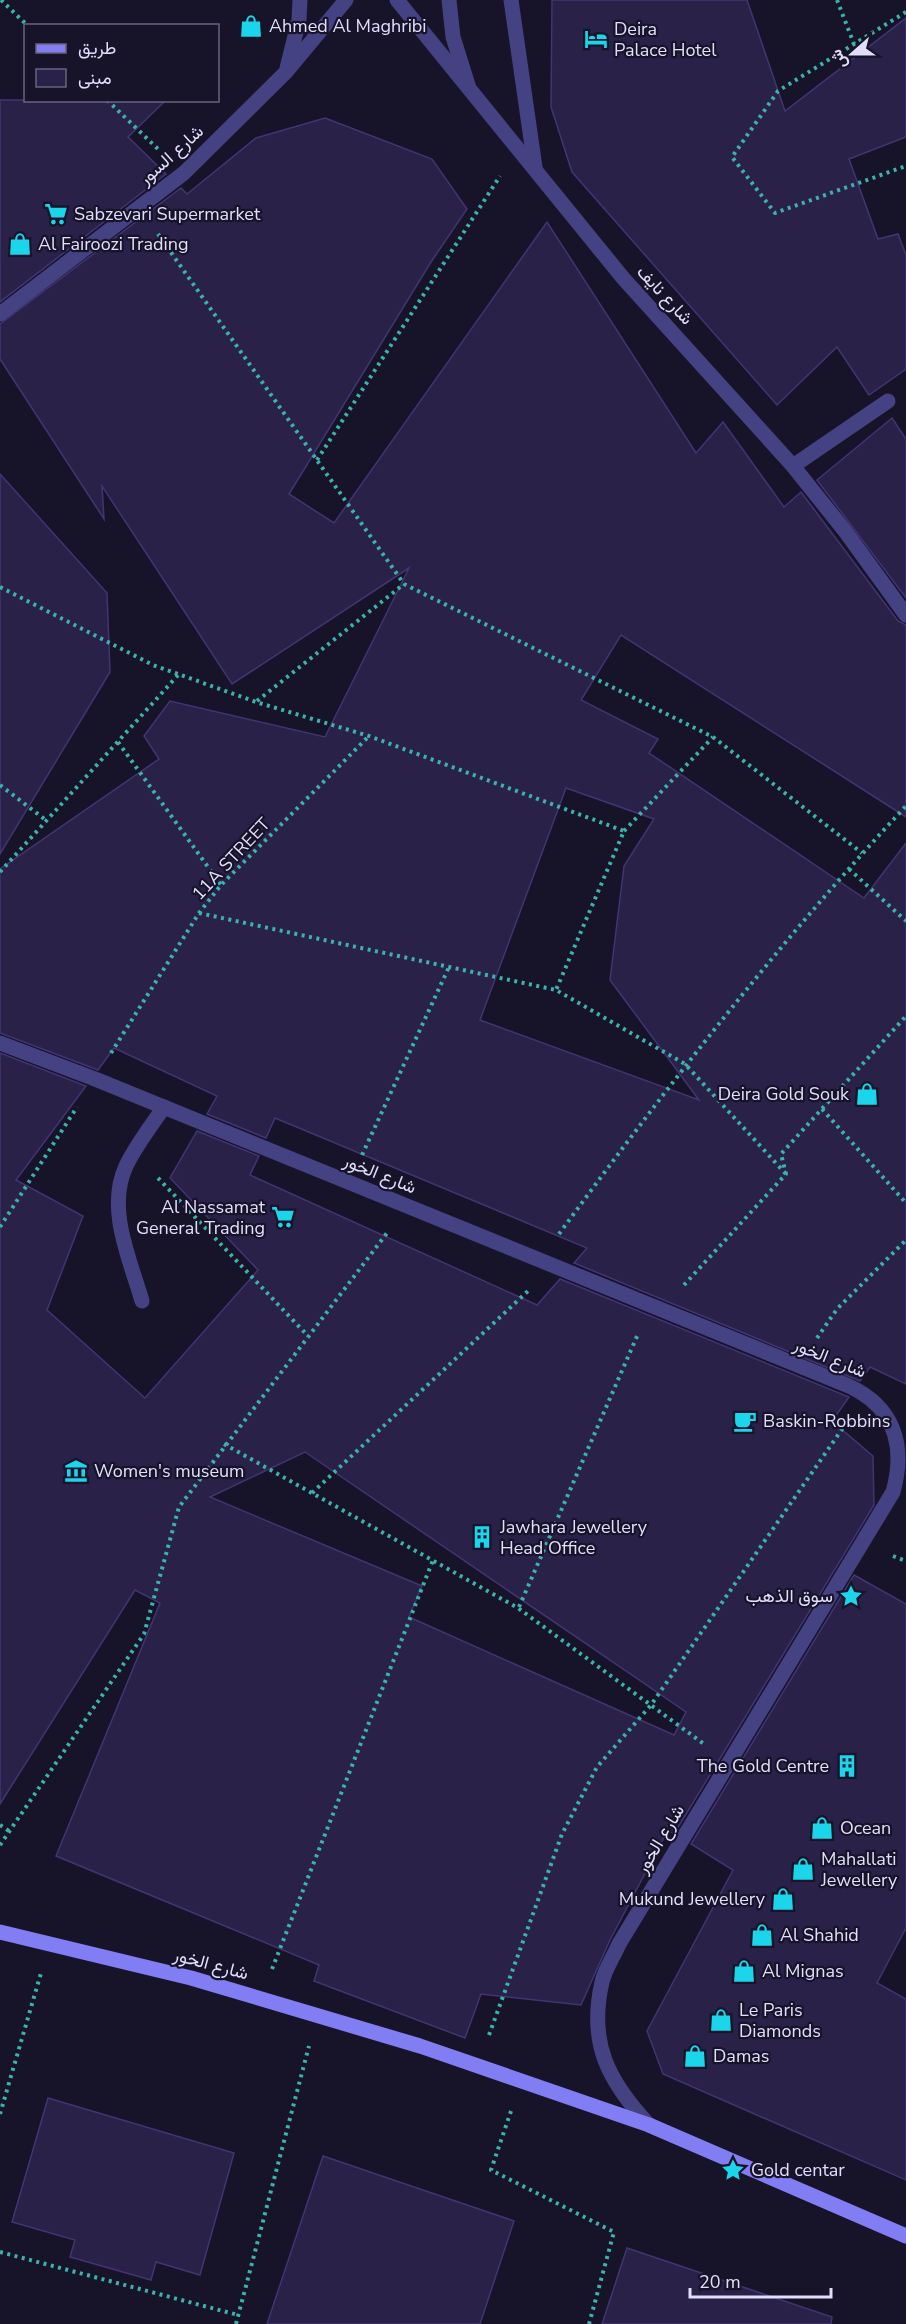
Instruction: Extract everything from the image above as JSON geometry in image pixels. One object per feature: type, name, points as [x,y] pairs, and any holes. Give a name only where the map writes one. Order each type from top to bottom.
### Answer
[{"type":"main road","name":"شارع الخور","points":[[0,1932],[261,1998],[477,2066],[649,2125],[906,2236]]},
{"type":"street","points":[[286,72],[299,20],[300,0]]},
{"type":"street","name":"شارع السور","points":[[0,314],[141,209],[183,173],[286,72],[346,0]]},
{"type":"street","name":"شارع نايف","points":[[397,0],[519,147],[623,278],[793,466],[845,531],[906,615]]},
{"type":"street","points":[[448,0],[453,37],[468,85]]},
{"type":"street","points":[[511,0],[535,167]]},
{"type":"street","points":[[793,466],[888,401]]},
{"type":"street","name":"شارع الخور","points":[[0,1043],[95,1079],[866,1394],[892,1421],[901,1453],[899,1479],[619,1944],[602,1980],[597,2019],[604,2059],[621,2095],[649,2125]]},
{"type":"street","points":[[142,1301],[118,1214],[119,1191],[126,1167],[164,1107]]},
{"type":"path","points":[[2,0],[26,24]]},
{"type":"path","points":[[837,0],[854,44]]},
{"type":"path","points":[[906,12],[778,91],[732,157],[775,213],[906,166]]},
{"type":"path","points":[[109,102],[183,173]]},
{"type":"path","points":[[317,460],[519,147]]},
{"type":"path","points":[[141,209],[404,584],[713,737],[862,853]]},
{"type":"path","points":[[256,702],[404,584]]},
{"type":"path","points":[[0,587],[153,665],[256,702],[369,736],[624,831]]},
{"type":"path","points":[[0,872],[179,674]]},
{"type":"path","name":"11A STREET","points":[[0,1227],[199,913],[221,885],[369,736]]},
{"type":"path","points":[[556,990],[624,831],[713,737]]},
{"type":"path","points":[[118,742],[221,885]]},
{"type":"path","points":[[0,785],[47,821]]},
{"type":"path","points":[[540,1260],[685,1064],[849,868],[906,806]]},
{"type":"path","points":[[849,868],[906,921]]},
{"type":"path","points":[[199,913],[556,990],[685,1064],[786,1174]]},
{"type":"path","points":[[350,1183],[449,967]]},
{"type":"path","points":[[786,1174],[781,1154],[906,1016]]},
{"type":"path","points":[[822,1109],[906,1203]]},
{"type":"path","points":[[134,1153],[308,1336]]},
{"type":"path","points":[[519,1608],[656,1308],[786,1174]]},
{"type":"path","points":[[0,1845],[144,1634],[179,1507],[224,1444],[408,1206]]},
{"type":"path","points":[[799,1366],[837,1309],[906,1240]]},
{"type":"path","points":[[312,1493],[555,1266]]},
{"type":"path","points":[[477,2066],[562,1834],[597,1767],[651,1705],[866,1394]]},
{"type":"path","points":[[224,1444],[519,1608],[729,1762]]},
{"type":"path","points":[[261,1998],[433,1560]]},
{"type":"path","points":[[0,1825],[9,1831]]},
{"type":"path","points":[[0,2114],[50,1944]]},
{"type":"path","points":[[236,2324],[317,2014]]},
{"type":"path","points":[[520,2081],[490,2170],[614,2232],[588,2324]]},
{"type":"path","points":[[0,2252],[238,2315]]},
{"type":"building","points":[[552,0],[747,0],[785,111],[906,18],[906,137],[849,159],[878,239],[898,234],[906,255],[906,369],[869,395],[837,347],[777,405],[572,172],[551,107]]},
{"type":"building","points":[[0,100],[164,102],[128,137],[166,174],[0,302]]},
{"type":"building","points":[[325,118],[432,159],[467,209],[431,262],[289,494],[334,523],[547,222],[696,453],[723,422],[784,507],[801,492],[898,621],[906,625],[906,817],[621,635],[581,700],[658,739],[649,753],[864,898],[906,843],[906,1384],[870,1367],[860,1381],[574,1263],[587,1248],[275,1118],[266,1138],[207,1114],[217,1096],[114,1048],[98,1070],[0,1033],[0,869],[159,759],[144,736],[170,701],[325,737],[409,568],[232,684],[102,486],[104,519],[0,359],[0,324],[181,188],[187,194],[256,138]],"holes":[[[566,788],[654,819],[624,866],[610,980],[699,1100],[480,1020]]]},
{"type":"building","points":[[892,418],[906,439],[906,598],[817,480]]},
{"type":"building","points":[[0,474],[107,593],[110,672],[0,854]]},
{"type":"building","points":[[0,1053],[86,1086],[16,1180],[83,1216],[47,1310],[145,1398],[258,1270],[170,1178],[197,1131],[259,1156],[250,1175],[537,1305],[560,1279],[849,1397],[832,1421],[873,1456],[874,1505],[674,1834],[668,1830],[610,1940],[581,2005],[481,1994],[465,2038],[314,1981],[319,1965],[56,1856],[160,1603],[135,1590],[0,1804]],"holes":[[[305,1452],[686,1712],[674,1735],[409,1617],[422,1586],[210,1497]]]},
{"type":"building","name":"The Gold Centre","points":[[854,1575],[906,1604],[906,1928],[877,1983],[906,1999],[906,2180],[663,2074],[647,2031],[733,1870],[691,1844]]},
{"type":"building","points":[[48,2098],[234,2153],[200,2275],[156,2262],[151,2280],[70,2257],[75,2240],[12,2222]]},
{"type":"building","points":[[323,2156],[514,2221],[480,2324],[267,2324]]},
{"type":"building","points":[[627,2248],[832,2317],[831,2324],[602,2324]]},
{"type":"place","name":"Ahmed Al Maghribi","points":[[251,26]]},
{"type":"place","name":"Deira Palace Hotel","points":[[596,39]]},
{"type":"place","name":"Sabzevari Supermarket","points":[[56,214]]},
{"type":"place","name":"Al Fairoozi Trading","points":[[20,244]]},
{"type":"place","name":"Deira Gold Souk","points":[[867,1094]]},
{"type":"place","name":"Al Nassamat General Trading","points":[[283,1217]]},
{"type":"place","name":"Baskin-Robbins","points":[[745,1421]]},
{"type":"place","name":"Women's museum","points":[[76,1471]]},
{"type":"place","name":"Jawhara Jewellery Head Office","points":[[482,1537]]},
{"type":"place","name":"سوق الذهب","points":[[851,1596]]},
{"type":"place","name":"The Gold Centre","points":[[847,1766]]},
{"type":"place","name":"Ocean","points":[[822,1828]]},
{"type":"place","name":"Mahallati Jewellery","points":[[803,1869]]},
{"type":"place","name":"Mukund Jewellery","points":[[783,1899]]},
{"type":"place","name":"Al Shahid","points":[[762,1935]]},
{"type":"place","name":"Al Mignas","points":[[744,1971]]},
{"type":"place","name":"Le Paris Diamonds","points":[[721,2020]]},
{"type":"place","name":"Damas","points":[[695,2056]]},
{"type":"place","name":"Gold centar","points":[[733,2170]]}]
